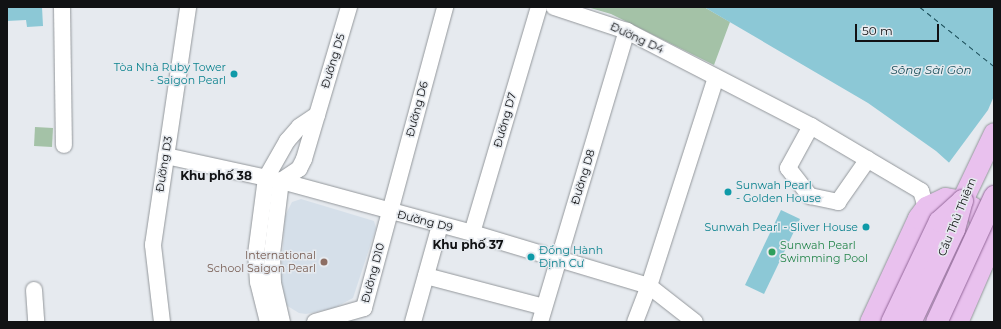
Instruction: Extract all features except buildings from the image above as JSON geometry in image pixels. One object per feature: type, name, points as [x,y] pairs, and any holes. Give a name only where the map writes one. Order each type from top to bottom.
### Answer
[{"type":"main road","name":"Cầu Thủ Thiêm","points":[[910,322],[954,229],[962,200],[994,133]]},
{"type":"main road","points":[[936,322],[994,196]]},
{"type":"main road","points":[[870,322],[918,218],[926,207],[945,198],[962,201],[973,208],[989,234],[989,247],[957,322]]},
{"type":"main road","points":[[891,322],[939,221],[962,200]]},
{"type":"street","points":[[62,7],[64,145]]},
{"type":"street","name":"Đường D3","points":[[162,322],[153,245],[188,7]]},
{"type":"street","name":"Đường D5","points":[[281,181],[299,169],[349,7]]},
{"type":"street","name":"Đường D6","points":[[390,212],[445,7]]},
{"type":"street","name":"Đường D7","points":[[472,233],[539,7]]},
{"type":"street","name":"Đường D4","points":[[554,7],[627,32],[810,126],[921,191],[926,207]]},
{"type":"street","name":"Đường D8","points":[[542,315],[627,32]]},
{"type":"street","points":[[635,322],[652,279],[716,77]]},
{"type":"street","points":[[268,322],[258,282],[256,254],[266,178],[287,141],[300,127],[316,115]]},
{"type":"street","points":[[810,126],[788,168],[810,196],[838,202],[868,160]]},
{"type":"street","name":"Đường D9","points":[[166,156],[281,181],[558,258],[652,279],[695,322]]},
{"type":"street","points":[[281,181],[272,254],[273,283],[282,322]]},
{"type":"street","name":"Đường D10","points":[[315,322],[364,308],[390,212]]},
{"type":"street","points":[[413,322],[440,225]]},
{"type":"street","points":[[426,276],[542,315]]},
{"type":"street","points":[[34,290],[36,322]]},
{"type":"shaded area","name":"International School Saigon Pearl","points":[[301,199],[374,221],[376,228],[353,298],[334,308],[306,314],[299,313],[286,305],[281,278],[285,216],[292,202]]},
{"type":"green space","points":[[587,7],[704,7],[730,22],[714,65],[611,14]]},
{"type":"green space","points":[[35,127],[53,128],[52,147],[34,146]]},
{"type":"water","points":[[7,7],[42,7],[43,26],[27,27],[26,20],[7,21]]},
{"type":"water","name":"Sông Sài Gòn","points":[[704,7],[994,7],[994,203],[936,151],[868,103]]},
{"type":"water","name":"Sunwah Pearl Swimming Pool","points":[[781,210],[800,219],[764,294],[745,285]]},
{"type":"pier","points":[[994,96],[994,205],[948,164],[988,110]]},
{"type":"ferry route","points":[[920,7],[994,66]]},
{"type":"place","name":"Tòa Nhà Ruby Tower - Saigon Pearl","points":[[234,74]]},
{"type":"place","name":"Sunwah Pearl - Golden House","points":[[728,192]]},
{"type":"place","name":"Sunwah Pearl - Sliver House","points":[[866,227]]},
{"type":"place","name":"Sunwah Pearl Swimming Pool","points":[[772,252]]},
{"type":"place","name":"Đồng Hành Định Cư","points":[[531,257]]},
{"type":"place","name":"International School Saigon Pearl","points":[[324,262]]},
{"type":"district","name":"Khu phố 38","points":[[216,176]]},
{"type":"district","name":"Khu phố 37","points":[[468,245]]}]
